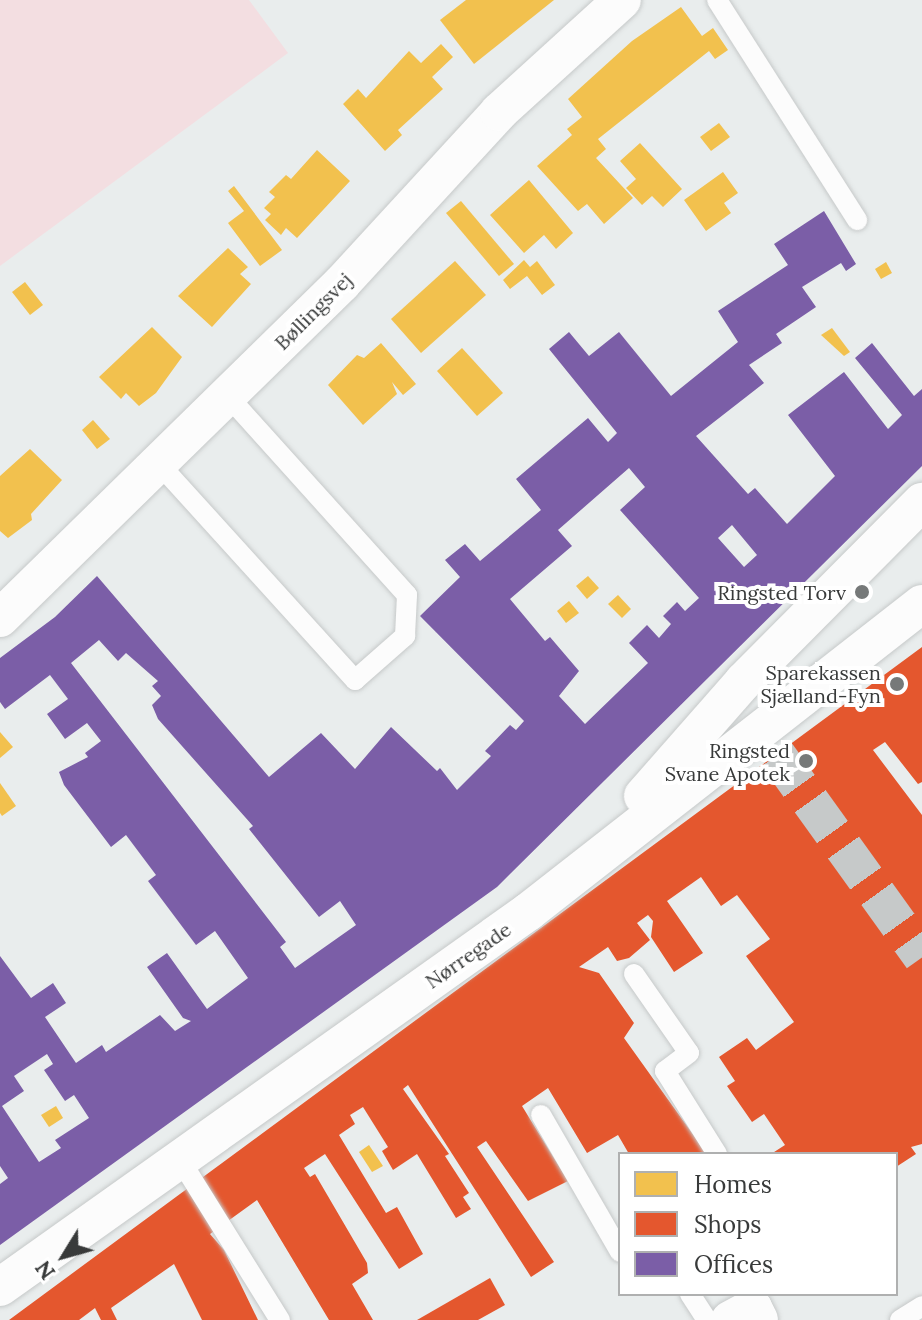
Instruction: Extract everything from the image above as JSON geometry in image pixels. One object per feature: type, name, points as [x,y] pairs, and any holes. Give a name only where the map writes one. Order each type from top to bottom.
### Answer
[{"type":"street","name":"Bøllingsvej","points":[[0,618],[161,466],[342,283],[499,112],[622,0]]},
{"type":"street","points":[[623,834],[634,806],[743,682],[922,502]]},
{"type":"street","name":"Nørregade","points":[[0,1287],[528,912],[623,834],[922,604]]},
{"type":"lane","points":[[717,0],[857,220]]},
{"type":"lane","points":[[161,466],[355,680],[405,636],[407,595],[228,396]]},
{"type":"lane","points":[[634,974],[689,1053],[665,1071],[716,1152]]},
{"type":"lane","points":[[541,1115],[618,1249]]},
{"type":"lane","points":[[179,1158],[280,1320]]},
{"type":"lane","points":[[691,1296],[707,1320]]},
{"type":"lane","points":[[900,1320],[922,1306]]},
{"type":"shaded area","points":[[0,0],[249,0],[288,53],[0,266]]},
{"type":"building: Homes","points":[[466,0],[554,0],[474,64],[440,20]]},
{"type":"building: Homes","points":[[681,7],[702,36],[713,28],[728,50],[715,59],[709,51],[598,139],[606,149],[596,158],[633,198],[604,224],[587,204],[578,211],[537,166],[572,135],[567,129],[582,117],[568,99],[632,41]]},
{"type":"building: Homes","points":[[441,44],[453,57],[432,77],[443,89],[398,130],[402,135],[385,151],[343,104],[358,89],[366,98],[409,51],[421,63]]},
{"type":"building: Homes","points":[[719,123],[730,137],[711,151],[700,137]]},
{"type":"building: Homes","points":[[640,143],[682,189],[663,207],[652,196],[642,205],[626,188],[636,179],[620,161]]},
{"type":"building: Homes","points":[[317,150],[350,181],[297,238],[286,228],[281,235],[265,220],[271,214],[264,208],[275,197],[269,192],[286,175],[291,179]]},
{"type":"building: Homes","points":[[723,172],[738,193],[724,203],[731,213],[706,231],[684,200]]},
{"type":"building: Homes","points":[[529,180],[573,233],[556,249],[544,235],[524,253],[490,215]]},
{"type":"building: Homes","points":[[234,186],[282,250],[260,266],[228,223],[244,211],[228,191]]},
{"type":"building: Homes","points":[[461,201],[514,264],[499,276],[446,213]]},
{"type":"building: Homes","points":[[228,248],[248,267],[240,274],[251,284],[212,327],[178,296]]},
{"type":"building: Homes","points":[[524,260],[530,267],[537,261],[555,285],[542,295],[527,276],[510,289],[503,280]]},
{"type":"building: Homes","points":[[455,261],[486,295],[421,353],[391,319]]},
{"type":"building: Homes","points":[[886,262],[892,273],[881,279],[875,269]]},
{"type":"building: Homes","points":[[25,282],[43,305],[30,315],[12,292]]},
{"type":"building: Homes","points":[[152,327],[182,357],[156,393],[139,406],[126,393],[121,399],[99,377]]},
{"type":"building: Homes","points":[[832,328],[850,352],[844,356],[821,335]]},
{"type":"building: Homes","points":[[381,343],[416,384],[403,395],[392,382],[397,394],[363,425],[328,385],[357,355],[364,358]]},
{"type":"building: Homes","points":[[462,348],[503,393],[477,416],[437,371]]},
{"type":"building: Homes","points":[[93,420],[110,439],[97,449],[82,430]]},
{"type":"building: Homes","points":[[30,449],[62,480],[31,514],[32,520],[8,538],[0,531],[0,476]]},
{"type":"building: Homes","points":[[588,576],[599,588],[587,599],[576,586]]},
{"type":"building: Homes","points":[[618,595],[631,609],[622,618],[608,604]]},
{"type":"building: Homes","points":[[569,601],[579,613],[566,623],[557,611]]},
{"type":"building: Homes","points":[[0,732],[13,747],[0,758]]},
{"type":"building: Homes","points":[[0,783],[16,806],[2,816],[0,813]]},
{"type":"building: Homes","points":[[56,1106],[63,1118],[49,1127],[41,1115]]},
{"type":"building: Homes","points":[[369,1145],[383,1166],[372,1172],[359,1152]]},
{"type":"building: Shops","points":[[922,647],[922,782],[918,784],[885,742],[873,750],[922,815],[922,1144],[911,1147],[916,1154],[898,1166],[898,1152],[774,1152],[785,1145],[764,1114],[752,1122],[727,1086],[735,1081],[719,1057],[747,1038],[756,1050],[794,1022],[746,956],[770,939],[737,895],[721,906],[701,877],[667,901],[703,953],[674,972],[651,937],[653,921],[648,915],[637,923],[650,940],[629,958],[617,961],[608,947],[579,967],[599,973],[634,1023],[624,1038],[706,1152],[628,1152],[618,1135],[587,1153],[548,1088],[522,1106],[568,1181],[528,1201],[486,1141],[477,1147],[554,1262],[531,1277],[408,1085],[403,1089],[449,1154],[445,1156],[469,1193],[463,1197],[471,1209],[456,1218],[417,1154],[393,1170],[382,1151],[388,1147],[363,1107],[350,1115],[355,1124],[339,1135],[386,1213],[397,1207],[423,1254],[399,1269],[325,1154],[304,1168],[310,1177],[315,1174],[367,1263],[368,1273],[352,1284],[373,1320],[329,1320],[257,1200],[210,1234],[224,1250],[258,1320],[202,1320],[174,1264],[111,1308],[117,1320],[101,1320],[95,1308],[79,1320],[9,1320]]},
{"type":"building: Shops","points":[[490,1278],[505,1305],[478,1320],[417,1320]]},
{"type":"building: Offices","points":[[824,211],[856,264],[846,271],[841,263],[802,287],[816,307],[776,334],[782,343],[749,365],[764,383],[696,436],[748,494],[755,488],[787,524],[835,476],[788,415],[844,372],[888,429],[902,415],[855,358],[872,343],[914,396],[922,389],[922,466],[497,887],[0,1245],[0,1184],[8,1178],[0,1166],[0,956],[31,998],[53,983],[66,1003],[45,1017],[76,1063],[102,1045],[106,1052],[160,1015],[175,1031],[191,1021],[183,1018],[147,967],[167,953],[207,1009],[248,978],[215,931],[196,945],[148,881],[156,875],[126,835],[111,847],[64,785],[59,772],[88,757],[85,753],[101,741],[87,723],[65,739],[47,714],[68,699],[50,675],[5,709],[0,702],[0,658],[55,617],[97,576],[269,777],[321,733],[355,769],[391,727],[437,771],[440,768],[457,790],[491,756],[485,751],[510,725],[516,730],[524,721],[420,616],[460,577],[445,560],[465,544],[480,561],[541,510],[516,479],[588,418],[608,442],[617,433],[549,349],[569,332],[589,356],[619,332],[671,396],[738,342],[718,311],[788,265],[774,244]],"holes":[[[629,468],[645,487],[620,510],[699,598],[685,611],[677,602],[663,616],[671,624],[659,638],[647,625],[629,643],[648,663],[585,724],[559,696],[579,671],[550,637],[545,641],[510,599],[572,546],[558,530]],[[732,525],[757,555],[744,567],[718,538]],[[99,640],[118,661],[126,653],[158,681],[152,686],[161,696],[152,705],[158,719],[253,826],[249,829],[319,917],[340,901],[356,925],[295,968],[280,947],[286,942],[71,663]],[[47,1054],[53,1064],[44,1070],[65,1101],[74,1095],[89,1118],[55,1140],[61,1148],[39,1162],[2,1106],[24,1091],[14,1076]]]},
{"type":"tunnel","points":[[777,755],[922,957]]},
{"type":"place","name":"Ringsted Torv","points":[[862,592]]},
{"type":"place","name":"Sparekassen Sjælland-Fyn","points":[[897,684]]},
{"type":"place","name":"Ringsted Svane Apotek","points":[[806,761]]}]
